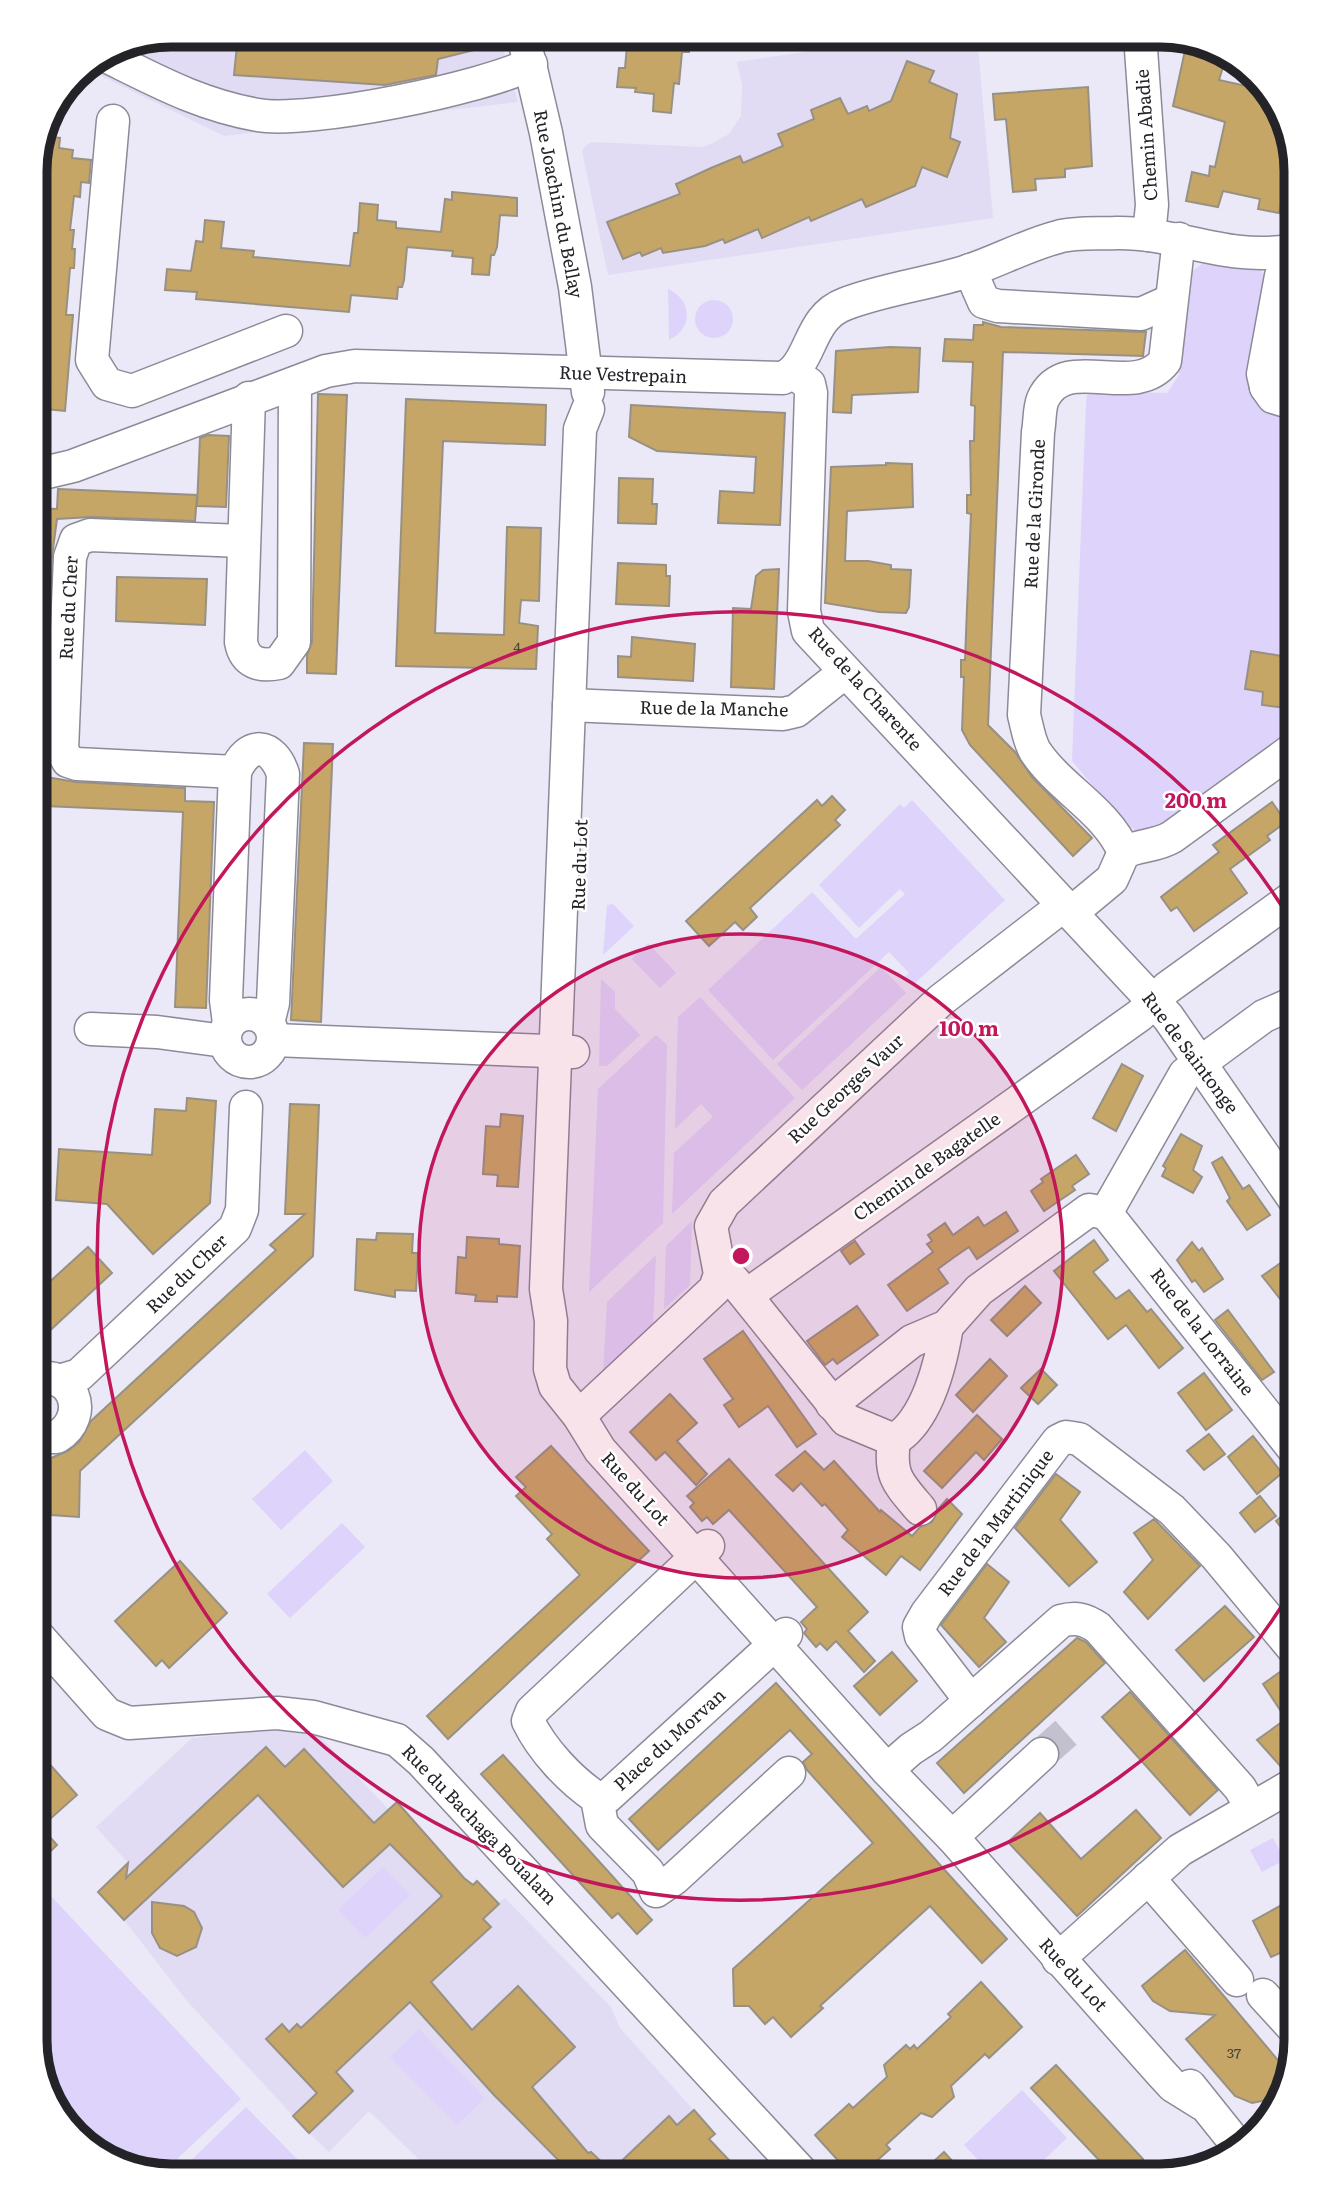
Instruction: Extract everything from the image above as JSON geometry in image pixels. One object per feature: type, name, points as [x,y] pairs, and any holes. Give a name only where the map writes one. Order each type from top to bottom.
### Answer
[{"type":"street","name":"Chemin Abadie","points":[[1141,48],[1152,205],[1164,237]]},
{"type":"street","points":[[115,61],[195,100],[261,116],[317,114],[437,93],[527,50]]},
{"type":"street","name":"Rue Joachim du Bellay","points":[[527,50],[575,286],[588,374]]},
{"type":"street","points":[[113,121],[92,360],[107,384],[132,391],[286,331]]},
{"type":"street","points":[[794,373],[818,324],[843,304],[970,270],[1059,236],[1118,233],[1164,237],[1221,233],[1262,240],[1284,248]]},
{"type":"street","name":"Rue de la Gironde","points":[[1124,852],[1113,830],[1054,775],[1033,749],[1024,715],[1038,432],[1042,400],[1054,385],[1069,377],[1143,378],[1157,371],[1165,361],[1170,301],[1164,237]]},
{"type":"street","points":[[970,270],[984,302],[998,306],[1141,313],[1170,301]]},
{"type":"street","points":[[1283,339],[1274,376],[1266,387],[1273,397],[1284,400]]},
{"type":"street","name":"Rue Vestrepain","points":[[48,472],[73,466],[326,371],[355,366],[759,380],[783,378],[794,373]]},
{"type":"street","name":"Rue de la Charente","points":[[794,373],[809,384],[811,393],[804,611],[808,631],[1068,909]]},
{"type":"street","name":"Rue du Lot","points":[[588,374],[588,409],[580,429],[578,706],[564,1051],[561,1290],[551,1321],[550,1369],[555,1386],[579,1416],[600,1450],[702,1552],[956,1832],[1064,1953],[1173,2086],[1202,2104],[1233,2140]]},
{"type":"street","points":[[249,398],[243,541],[243,653],[248,660],[265,666],[279,663],[294,642],[295,383]]},
{"type":"street","name":"Rue du Cher","points":[[235,772],[77,764],[68,761],[62,751],[70,557],[76,540],[90,535],[243,541]]},
{"type":"street","name":"Rue de la Manche","points":[[578,706],[783,714],[796,711],[845,672]]},
{"type":"street","points":[[259,750],[269,751],[278,759],[283,774],[273,1003],[248,1041],[226,1000],[235,772],[240,759],[248,751],[259,750]]},
{"type":"street","points":[[1124,852],[1161,844],[1284,756]]},
{"type":"street","name":"Rue Georges Vaur","points":[[720,1274],[710,1226],[724,1203],[941,1000],[1112,879],[1124,852]]},
{"type":"street","name":"Chemin de Bagatelle","points":[[747,1295],[1075,1062],[1154,1002],[1167,988],[1284,904]]},
{"type":"street","name":"Rue de Saintonge","points":[[1068,909],[1154,1002],[1284,1185]]},
{"type":"street","points":[[832,1404],[912,1340],[947,1326],[979,1290],[1090,1210],[1106,1213],[1178,1084],[1199,1062],[1264,1016],[1284,1007]]},
{"type":"street","points":[[91,1029],[248,1041],[564,1051]]},
{"type":"street","name":"Rue du Cher","points":[[62,1382],[235,1228],[242,1210],[248,1041]]},
{"type":"street","name":"Rue de la Lorraine","points":[[1106,1213],[1284,1437]]},
{"type":"street","points":[[579,1416],[715,1289],[720,1274],[738,1283],[846,1420],[894,1440]]},
{"type":"street","points":[[894,1440],[910,1431],[941,1364],[947,1326]]},
{"type":"street","points":[[47,1439],[66,1432],[76,1414],[62,1382]]},
{"type":"street","name":"Rue de la Martinique","points":[[971,1701],[921,1636],[919,1628],[926,1613],[1058,1441],[1066,1437],[1079,1439],[1172,1510],[1216,1556],[1284,1638]]},
{"type":"street","points":[[894,1440],[891,1461],[894,1478],[920,1509]]},
{"type":"street","name":"Place du Morvan","points":[[702,1552],[532,1712],[528,1721],[536,1737],[583,1789],[597,1798],[607,1797],[781,1639]]},
{"type":"street","points":[[894,1764],[931,1736],[1061,1621],[1074,1618],[1087,1621],[1098,1628],[1240,1788],[1251,1807]]},
{"type":"street","name":"Rue du Bachaga Boualam","points":[[47,1647],[107,1714],[129,1723],[277,1713],[313,1717],[397,1740],[421,1761],[794,2164]]},
{"type":"street","points":[[956,1832],[1042,1754]]},
{"type":"street","points":[[597,1798],[602,1825],[648,1872],[656,1891],[675,1878],[789,1773]]},
{"type":"street","points":[[1064,1953],[1195,1839],[1284,1789]]},
{"type":"street","points":[[1149,1878],[1250,1987],[1284,2020]]},
{"type":"shaded area","points":[[163,48],[503,48],[518,102],[224,136],[95,73],[131,54]]},
{"type":"shaded area","points":[[831,48],[978,48],[993,218],[608,275],[582,151],[592,142],[702,147],[729,134],[741,116],[742,85],[737,62]]},
{"type":"shaded area","points":[[1227,259],[1259,269],[1273,284],[1253,388],[1284,405],[1284,734],[1163,822],[1138,832],[1124,823],[1072,761],[1086,402],[1087,395],[1095,391],[1167,393],[1179,375],[1187,275],[1202,264]]},
{"type":"shaded area","points":[[668,289],[682,300],[687,314],[683,329],[669,340]]},
{"type":"shaded area","points":[[714,300],[727,306],[733,319],[727,332],[714,338],[701,332],[695,319],[701,306]]},
{"type":"shaded area","points":[[912,800],[1005,900],[913,985],[905,977],[909,973],[889,952],[773,1060],[708,990],[812,892],[856,939],[905,894],[900,889],[859,928],[819,885],[900,804],[904,808]]},
{"type":"shaded area","points":[[613,904],[634,926],[603,955],[607,905]]},
{"type":"shaded area","points":[[648,943],[676,973],[660,988],[632,959]]},
{"type":"shaded area","points":[[881,967],[906,993],[802,1090],[777,1064]]},
{"type":"shaded area","points":[[601,979],[615,992],[615,1009],[640,1035],[607,1066],[599,1066]]},
{"type":"shaded area","points":[[700,997],[795,1098],[672,1214],[674,1153],[713,1117],[701,1104],[675,1129],[678,1017]]},
{"type":"shaded area","points":[[656,1035],[667,1045],[663,1223],[589,1292],[598,1089]]},
{"type":"shaded area","points":[[692,1221],[690,1285],[664,1309],[666,1246]]},
{"type":"shaded area","points":[[656,1255],[653,1328],[603,1374],[607,1302]]},
{"type":"shaded area","points":[[305,1450],[333,1481],[281,1530],[252,1499]]},
{"type":"shaded area","points":[[342,1523],[365,1547],[290,1618],[267,1594]]},
{"type":"shaded area","points":[[311,1727],[388,1809],[397,1802],[464,1878],[473,1884],[477,1881],[498,1903],[505,1898],[611,2007],[620,2028],[715,2134],[707,2142],[713,2149],[716,2146],[735,2164],[423,2163],[369,2111],[329,2152],[187,2001],[124,1920],[98,1892],[128,1863],[96,1827],[192,1738]]},
{"type":"shaded area","points":[[1273,1838],[1284,1861],[1262,1872],[1250,1850]]},
{"type":"shaded area","points":[[383,1867],[410,1895],[365,1938],[338,1910]]},
{"type":"shaded area","points":[[47,1892],[241,2099],[173,2163],[147,2161],[116,2151],[102,2143],[78,2122],[60,2095],[48,2056]]},
{"type":"shaded area","points":[[419,2029],[485,2098],[457,2125],[390,2057]]},
{"type":"shaded area","points":[[1022,2090],[1067,2138],[1040,2164],[982,2164],[964,2145]]},
{"type":"shaded area","points":[[246,2107],[301,2163],[188,2163]]},
{"type":"building","points":[[237,48],[482,48],[438,59],[436,75],[385,85],[234,75]]},
{"type":"building","points":[[627,48],[689,48],[689,52],[682,52],[679,84],[674,83],[671,113],[653,111],[654,94],[635,92],[636,88],[617,87],[619,68],[625,68]]},
{"type":"building","points":[[1185,50],[1219,62],[1218,66],[1223,67],[1219,80],[1253,89],[1271,116],[1283,155],[1284,190],[1279,213],[1258,209],[1260,199],[1223,191],[1218,207],[1186,201],[1192,172],[1209,176],[1210,166],[1215,167],[1225,122],[1173,106]]},
{"type":"building","points":[[907,61],[934,71],[929,82],[957,94],[950,138],[960,142],[947,177],[922,167],[915,186],[866,207],[862,199],[811,221],[809,217],[762,238],[758,229],[725,243],[723,239],[705,246],[663,253],[661,248],[642,256],[640,252],[623,259],[607,222],[680,194],[676,184],[711,168],[740,156],[743,163],[783,146],[778,134],[814,119],[811,110],[840,98],[848,114],[867,106],[869,111],[891,101]]},
{"type":"building","points":[[1088,87],[1092,166],[1065,169],[1065,177],[1035,179],[1036,190],[1013,192],[1006,119],[995,120],[993,94]]},
{"type":"building","points":[[52,137],[60,138],[59,148],[73,150],[72,158],[91,160],[89,183],[81,182],[80,197],[74,196],[70,230],[74,230],[72,249],[75,249],[74,268],[70,268],[66,315],[73,315],[65,411],[48,409],[48,155]]},
{"type":"building","points":[[452,192],[517,198],[517,216],[500,215],[497,247],[494,255],[491,255],[489,275],[472,274],[473,258],[452,256],[453,251],[407,247],[404,280],[402,287],[398,287],[397,299],[351,295],[349,312],[196,299],[197,292],[165,290],[167,269],[191,271],[196,241],[203,242],[205,220],[224,222],[221,248],[254,251],[253,257],[350,266],[354,233],[358,233],[360,203],[378,205],[377,220],[396,222],[396,228],[441,232],[445,199],[452,200]]},
{"type":"building","points":[[983,322],[1001,327],[1146,332],[1143,356],[1003,352],[988,725],[1015,752],[1032,777],[1092,838],[1073,856],[970,745],[962,730],[964,677],[961,677],[961,660],[965,660],[971,514],[967,513],[967,495],[971,495],[970,441],[974,441],[975,406],[971,405],[973,362],[943,361],[945,339],[973,340],[974,325],[983,325]]},
{"type":"building","points":[[920,348],[918,392],[852,395],[851,413],[833,412],[836,351]]},
{"type":"building","points":[[318,394],[347,395],[336,674],[307,673],[307,655],[312,642]]},
{"type":"building","points":[[406,399],[546,405],[545,445],[443,441],[435,633],[504,635],[507,527],[541,528],[539,601],[521,600],[519,623],[538,626],[536,669],[396,666]]},
{"type":"building","points":[[631,405],[785,413],[780,525],[718,523],[720,491],[754,493],[756,457],[657,451],[629,437]]},
{"type":"building","points":[[208,435],[229,436],[226,507],[197,506],[200,438]]},
{"type":"building","points":[[912,464],[913,507],[847,511],[845,561],[868,561],[891,565],[891,569],[911,570],[909,607],[906,613],[879,612],[825,603],[831,467]]},
{"type":"building","points":[[619,478],[653,479],[652,504],[657,504],[656,524],[618,523]]},
{"type":"building","points":[[58,489],[197,495],[195,521],[91,517],[57,519],[52,556],[48,660],[48,509],[57,509]]},
{"type":"building","points":[[618,563],[666,565],[666,576],[670,576],[669,606],[616,604]]},
{"type":"building","points":[[779,569],[774,689],[731,687],[733,608],[751,609],[756,576],[763,570]]},
{"type":"building","points":[[117,577],[207,579],[205,625],[116,621]]},
{"type":"building","points":[[632,637],[695,644],[693,681],[618,677],[618,656],[631,657]]},
{"type":"building","points":[[1251,651],[1284,656],[1284,708],[1262,705],[1263,692],[1245,689]]},
{"type":"building","points":[[304,743],[333,744],[321,1022],[291,1020]]},
{"type":"building","points":[[48,777],[76,782],[185,788],[185,801],[214,802],[206,1008],[175,1007],[183,812],[48,806]]},
{"type":"building","points":[[832,796],[845,810],[835,820],[840,825],[750,908],[757,917],[743,930],[735,922],[709,946],[686,921],[817,800],[822,806]]},
{"type":"building","points":[[1272,802],[1284,819],[1284,823],[1267,836],[1270,840],[1230,869],[1247,893],[1194,931],[1177,907],[1171,911],[1161,897],[1219,852],[1213,845]]},
{"type":"building","points":[[1122,1064],[1143,1076],[1116,1131],[1093,1118]]},
{"type":"building","points":[[187,1098],[216,1101],[210,1203],[153,1254],[107,1204],[56,1200],[59,1149],[152,1155],[155,1109],[186,1111]]},
{"type":"building","points":[[290,1104],[319,1105],[313,1256],[80,1471],[79,1517],[51,1515],[51,1458],[68,1451],[79,1442],[91,1421],[276,1250],[270,1245],[305,1214],[285,1214]]},
{"type":"building","points":[[501,1114],[523,1116],[518,1187],[497,1186],[498,1175],[483,1174],[486,1126],[500,1127]]},
{"type":"building","points":[[1181,1134],[1202,1146],[1193,1170],[1202,1177],[1193,1193],[1162,1176],[1166,1168],[1163,1166]]},
{"type":"building","points":[[1076,1155],[1089,1174],[1072,1186],[1075,1190],[1044,1211],[1031,1191],[1043,1182],[1041,1179]]},
{"type":"building","points":[[1222,1157],[1243,1189],[1249,1185],[1270,1215],[1247,1230],[1227,1201],[1230,1198],[1212,1163]]},
{"type":"building","points":[[1006,1212],[1018,1231],[977,1259],[969,1247],[953,1258],[938,1269],[948,1283],[907,1311],[888,1285],[933,1252],[927,1244],[932,1241],[928,1235],[945,1223],[953,1235],[978,1217],[984,1226]]},
{"type":"building","points":[[377,1233],[413,1234],[412,1253],[418,1253],[416,1291],[395,1290],[395,1297],[355,1290],[357,1239],[376,1240]]},
{"type":"building","points":[[467,1237],[499,1239],[499,1244],[520,1246],[517,1297],[497,1296],[497,1302],[475,1301],[476,1295],[456,1293],[458,1257],[466,1258]]},
{"type":"building","points":[[1094,1240],[1108,1260],[1093,1272],[1116,1299],[1129,1290],[1147,1312],[1151,1309],[1183,1348],[1159,1368],[1126,1325],[1108,1339],[1054,1271]]},
{"type":"building","points":[[855,1241],[864,1254],[850,1264],[841,1251]]},
{"type":"building","points":[[1192,1242],[1199,1251],[1202,1248],[1223,1279],[1204,1292],[1195,1280],[1192,1282],[1177,1260]]},
{"type":"building","points":[[88,1247],[112,1273],[47,1333],[47,1284]]},
{"type":"building","points":[[1282,1262],[1284,1304],[1262,1276]]},
{"type":"building","points":[[1025,1286],[1041,1303],[1007,1336],[991,1320]]},
{"type":"building","points":[[857,1306],[878,1335],[837,1364],[833,1359],[825,1365],[807,1341]]},
{"type":"building","points":[[1228,1310],[1274,1372],[1262,1380],[1215,1320]]},
{"type":"building","points":[[743,1331],[816,1434],[797,1447],[768,1406],[739,1427],[724,1405],[733,1399],[704,1359]]},
{"type":"building","points":[[990,1359],[1007,1376],[973,1412],[956,1395]]},
{"type":"building","points":[[1041,1369],[1057,1385],[1038,1404],[1021,1388]]},
{"type":"building","points":[[1204,1373],[1232,1410],[1206,1430],[1178,1393]]},
{"type":"building","points":[[670,1394],[697,1423],[677,1441],[707,1474],[696,1485],[665,1452],[656,1460],[630,1432]]},
{"type":"building","points":[[977,1415],[1002,1439],[984,1460],[976,1452],[942,1488],[924,1471]]},
{"type":"building","points":[[1209,1434],[1225,1454],[1204,1470],[1187,1451]]},
{"type":"building","points":[[1253,1436],[1282,1473],[1257,1494],[1228,1457]]},
{"type":"building","points":[[551,1446],[649,1551],[448,1739],[427,1716],[580,1575],[547,1539],[552,1534],[516,1496],[526,1487],[516,1477]]},
{"type":"building","points":[[805,1451],[824,1470],[834,1461],[880,1512],[881,1510],[912,1536],[920,1527],[932,1522],[947,1499],[962,1514],[920,1570],[901,1556],[886,1575],[842,1537],[848,1530],[825,1504],[822,1506],[801,1483],[793,1491],[776,1475]]},
{"type":"building","points":[[729,1459],[868,1612],[848,1631],[875,1661],[864,1672],[836,1641],[827,1650],[820,1643],[816,1647],[804,1633],[807,1629],[801,1622],[817,1607],[729,1510],[713,1524],[707,1517],[702,1521],[690,1507],[694,1503],[687,1496]]},
{"type":"building","points":[[1056,1474],[1080,1492],[1060,1520],[1097,1562],[1069,1586],[1015,1528]]},
{"type":"building","points":[[1260,1496],[1276,1516],[1255,1532],[1240,1513]]},
{"type":"building","points":[[1284,1515],[1284,1531],[1276,1521]]},
{"type":"building","points":[[1154,1519],[1200,1566],[1148,1619],[1124,1592],[1153,1560],[1134,1533]]},
{"type":"building","points":[[180,1561],[227,1613],[169,1668],[162,1660],[156,1666],[115,1621]]},
{"type":"building","points":[[987,1564],[1009,1582],[984,1618],[1006,1642],[979,1667],[941,1625]]},
{"type":"building","points":[[1225,1606],[1254,1637],[1204,1681],[1176,1650]]},
{"type":"building","points":[[1077,1638],[1086,1642],[1105,1663],[964,1793],[937,1763]]},
{"type":"building","points":[[892,1652],[917,1681],[880,1715],[854,1686]]},
{"type":"building","points":[[1284,1669],[1284,1716],[1263,1684]]},
{"type":"building","points":[[776,1683],[1007,1939],[982,1963],[930,1906],[820,2006],[823,2008],[791,2037],[773,2017],[765,2024],[749,2006],[734,2006],[733,1969],[873,1843],[807,1770],[803,1762],[812,1754],[790,1730],[658,1850],[629,1819]]},
{"type":"building","points":[[1130,1692],[1218,1790],[1190,1815],[1102,1717]]},
{"type":"building","points":[[1284,1720],[1284,1767],[1282,1768],[1257,1740]]},
{"type":"building","points":[[266,1747],[285,1767],[304,1749],[374,1823],[397,1802],[464,1878],[473,1885],[477,1881],[499,1904],[483,1919],[491,1927],[431,1982],[472,2030],[518,1986],[575,2047],[532,2087],[588,2153],[591,2152],[603,2163],[562,2163],[494,2095],[410,2002],[336,2072],[353,2091],[309,2133],[293,2116],[317,2093],[266,2039],[282,2024],[289,2032],[297,2024],[301,2028],[442,1896],[390,1844],[343,1887],[258,1795],[124,1920],[98,1892],[128,1863],[126,1878]]},
{"type":"building","points":[[503,1755],[652,1920],[637,1934],[618,1913],[612,1918],[481,1774]]},
{"type":"building","points":[[47,1761],[77,1795],[47,1822]]},
{"type":"building","points":[[1136,1810],[1161,1838],[1077,1916],[1008,1842],[1040,1813],[1081,1859]]},
{"type":"building","points":[[47,1834],[57,1845],[47,1854]]},
{"type":"building","points":[[152,1902],[184,1906],[194,1912],[202,1928],[196,1947],[177,1956],[160,1948],[152,1933]]},
{"type":"building","points":[[1284,1904],[1284,1951],[1271,1957],[1253,1921]]},
{"type":"building","points":[[1185,1950],[1281,2064],[1268,2100],[1252,2103],[1235,2096],[1186,2039],[1215,2015],[1170,2011],[1153,2001],[1142,1986]]},
{"type":"building","points":[[981,1982],[1022,2027],[989,2058],[985,2054],[951,2086],[954,2097],[932,2117],[921,2113],[886,2145],[890,2149],[874,2164],[841,2164],[815,2135],[849,2104],[853,2108],[887,2077],[884,2065],[906,2045],[910,2049],[914,2045],[917,2049],[951,2017],[948,2014]]},
{"type":"building","points":[[1056,2065],[1143,2159],[1142,2164],[1103,2164],[1031,2088]]},
{"type":"building","points":[[694,2110],[715,2134],[709,2139],[732,2164],[619,2163],[669,2116],[677,2125]]},
{"type":"building","points":[[944,2152],[955,2164],[931,2164]]},
{"type":"tunnel","points":[[1042,1754],[1076,1724]]}]
